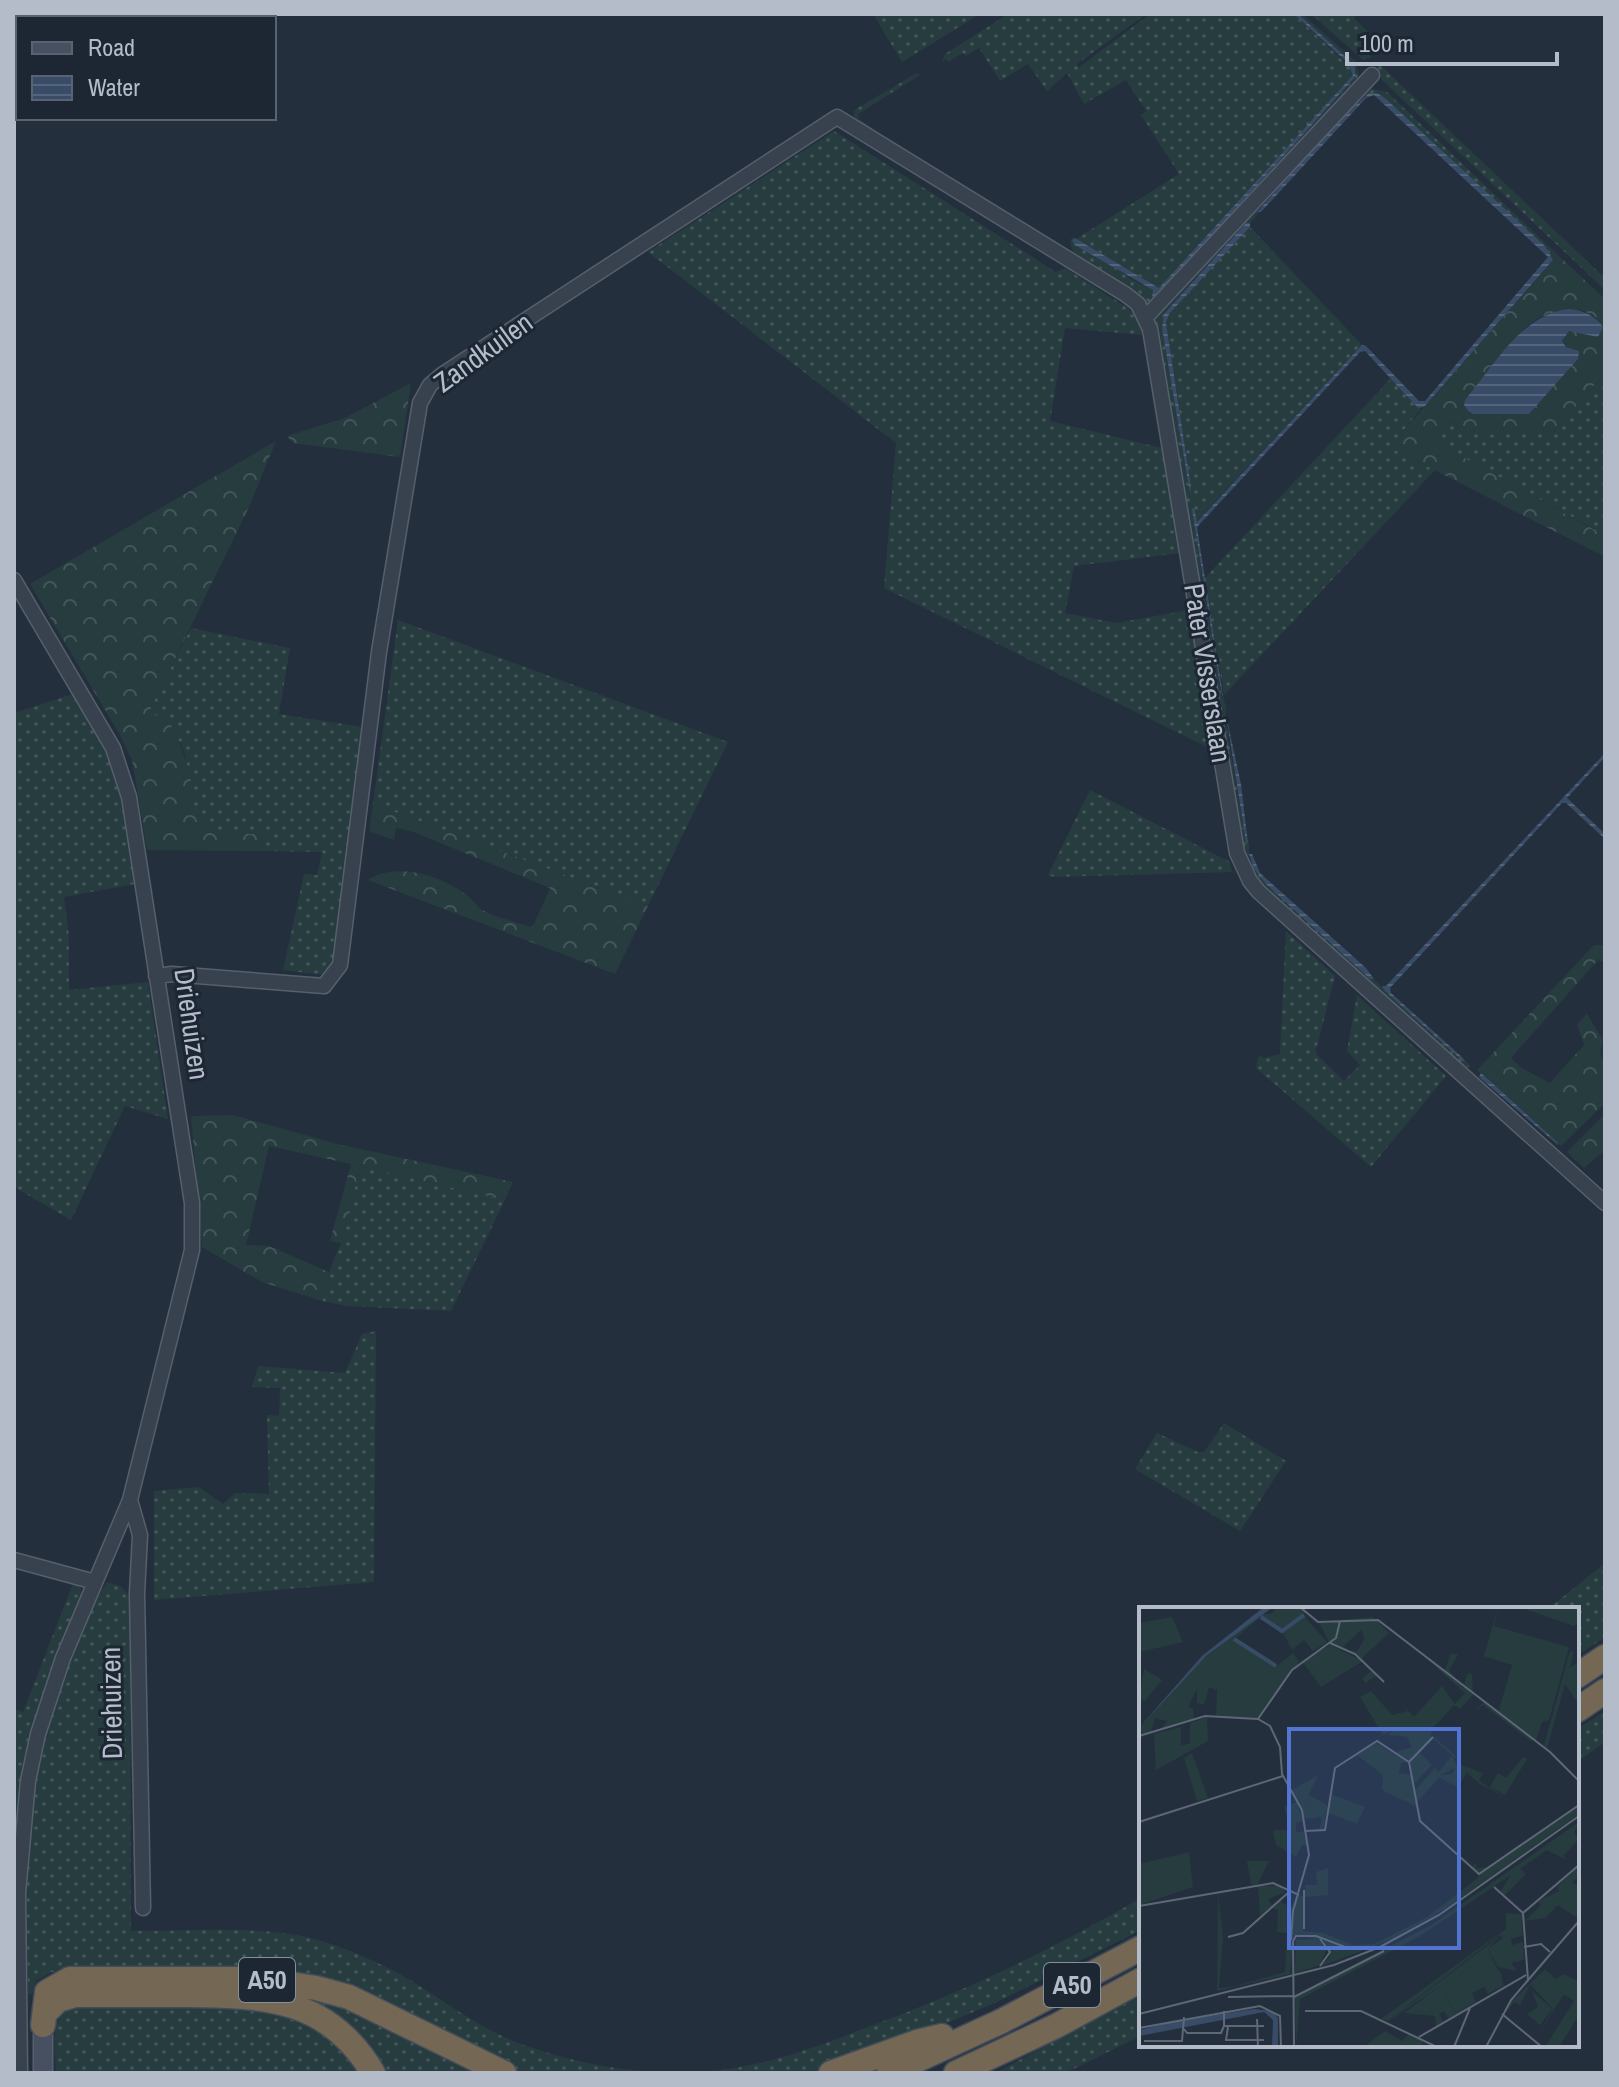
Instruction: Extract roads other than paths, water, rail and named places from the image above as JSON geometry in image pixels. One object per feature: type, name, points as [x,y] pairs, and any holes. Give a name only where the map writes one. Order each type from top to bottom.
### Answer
[{"type":"highway","points":[[1579,1675],[1605,1657]]},
{"type":"highway","points":[[1579,1709],[1605,1691]]},
{"type":"highway","name":"A50","points":[[889,2073],[1002,2021],[1139,1949]]},
{"type":"highway","name":"A50","points":[[43,2025],[47,1992],[70,1979],[259,1979],[349,1997],[504,2073]]},
{"type":"highway","name":"A50","points":[[956,2073],[1056,2026],[1139,1981]]},
{"type":"highway","name":"A50","points":[[43,2025],[54,2002],[68,1996],[234,1996],[271,1999],[312,2013],[335,2027],[354,2045],[373,2073]]},
{"type":"highway","name":"A50","points":[[831,2073],[917,2042],[1002,2021]]},
{"type":"highway","name":"A50","points":[[987,2073],[1024,2053],[1056,2026]]},
{"type":"main road","points":[[43,2025],[43,2073]]},
{"type":"street","points":[[1146,317],[1372,75]]},
{"type":"street","name":"Zandkuilen","points":[[156,976],[172,974],[324,986],[340,965],[379,652],[420,403],[430,385],[443,374],[837,117],[1125,294],[1138,304],[1146,317]]},
{"type":"street","name":"Pater Visserslaan","points":[[1146,317],[1237,853],[1242,867],[1259,892],[1605,1203]]},
{"type":"street","name":"Driehuizen","points":[[14,580],[113,748],[123,774],[192,1203],[192,1250],[130,1500],[50,1696],[28,1781],[18,1893],[20,2073]]},
{"type":"street","name":"Driehuizen","points":[[130,1500],[140,1535],[137,1593],[143,1908]]},
{"type":"street","points":[[14,1560],[95,1582]]},
{"type":"water","points":[[1294,14],[1298,14],[1355,66],[1355,77],[1164,288],[1152,298],[1153,290],[1075,245],[1072,240],[1075,238],[1159,288],[1353,75],[1348,63]]},
{"type":"water","points":[[1369,93],[1377,93],[1386,99],[1546,247],[1553,260],[1424,407],[1418,408],[1365,351],[1360,352],[1197,527],[1224,702],[1192,509],[1197,522],[1362,345],[1419,401],[1425,401],[1548,257],[1374,95],[1366,98],[1261,212],[1257,212],[1339,120]]},
{"type":"water","points":[[1246,223],[1250,223],[1250,227],[1169,314],[1166,323],[1190,493],[1162,328],[1164,314]]},
{"type":"water","points":[[1570,309],[1589,314],[1603,327],[1598,337],[1569,331],[1562,341],[1566,347],[1579,351],[1578,359],[1529,414],[1473,414],[1468,411],[1465,400],[1510,343],[1537,320]]},
{"type":"water","points":[[1226,715],[1241,784],[1248,844],[1246,842]]},
{"type":"water","points":[[1605,753],[1605,757],[1567,798],[1605,834],[1605,839],[1566,803],[1562,803],[1390,988],[1391,993],[1465,1062],[1382,986],[1386,986]]},
{"type":"water","points":[[1249,854],[1252,854],[1260,873],[1366,968],[1374,979],[1370,979],[1267,885],[1254,869]]},
{"type":"water","points":[[1481,1073],[1557,1142],[1558,1145],[1479,1077]]}]
